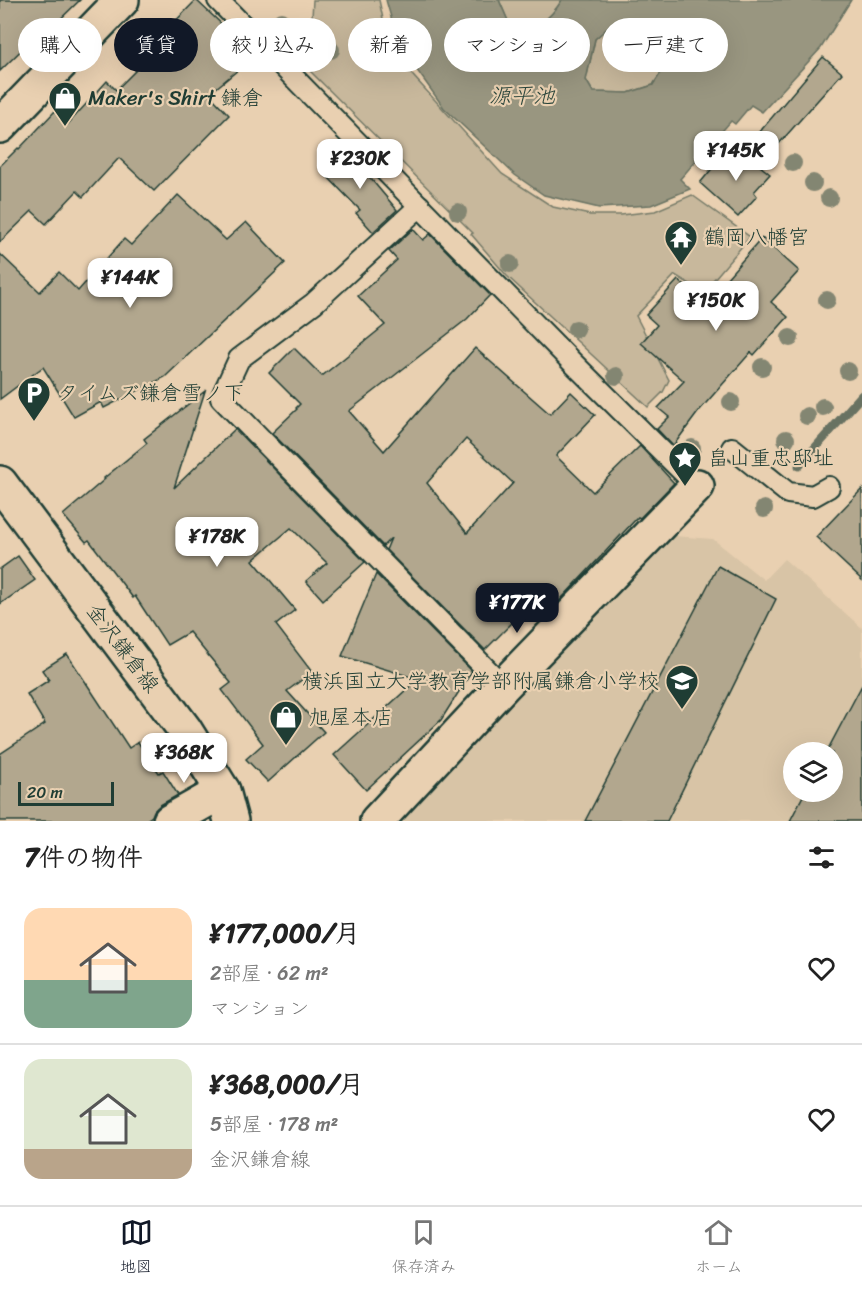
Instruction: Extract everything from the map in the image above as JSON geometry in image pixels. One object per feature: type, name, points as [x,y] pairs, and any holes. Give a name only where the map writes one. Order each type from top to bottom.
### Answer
[{"type":"main road","points":[[0,126],[122,0]]},
{"type":"main road","name":"金沢鎌倉線","points":[[0,483],[185,730],[227,806]]},
{"type":"main road","points":[[377,821],[502,686],[697,486]]},
{"type":"main road","points":[[170,821],[227,806]]},
{"type":"lane","points":[[218,0],[697,486]]},
{"type":"lane","points":[[420,206],[314,303],[238,359],[221,398],[502,686]]},
{"type":"lane","points":[[732,448],[788,492],[813,496],[829,486]]},
{"type":"shaded area","points":[[313,0],[379,0],[383,18],[348,18],[348,72],[410,72],[502,174],[553,207],[590,215],[621,215],[655,211],[692,195],[750,237],[703,292],[675,275],[636,316],[669,380],[663,392],[648,407],[507,276],[471,234],[473,233],[311,72],[336,72],[336,18],[312,18]]},
{"type":"shaded area","points":[[499,0],[562,0],[547,18],[507,18]]},
{"type":"shaded area","points":[[602,33],[602,72],[662,72],[653,85],[628,93],[593,92],[586,80],[588,72],[590,72],[595,39]]},
{"type":"shaded area","points":[[660,535],[713,539],[764,580],[784,559],[862,628],[862,821],[396,821]]},
{"type":"water","name":"源平池","points":[[386,0],[499,0],[507,18],[444,18],[444,72],[588,72],[586,80],[593,92],[628,93],[653,85],[661,72],[728,72],[728,18],[602,18],[602,33],[595,39],[590,62],[590,18],[547,18],[562,0],[851,0],[821,48],[762,112],[751,105],[735,124],[731,121],[680,179],[690,189],[651,205],[599,208],[544,195],[515,175],[444,108],[418,72],[432,72],[432,18],[391,18]]},
{"type":"building","points":[[0,0],[80,0],[61,18],[18,18],[18,53],[0,71]]},
{"type":"building","points":[[196,0],[215,18],[210,18],[210,72],[236,72],[209,94],[229,115],[154,191],[119,158],[83,197],[77,191],[46,224],[32,211],[0,242],[0,166],[55,111],[68,124],[107,81],[116,90],[134,72],[198,72],[198,18],[179,18]]},
{"type":"building","points":[[823,57],[842,73],[768,156],[752,141]]},
{"type":"building","points":[[346,148],[368,171],[366,173],[397,210],[373,232],[356,213],[360,210],[323,172]]},
{"type":"building","points":[[739,149],[770,174],[754,192],[757,196],[738,217],[700,183],[720,159],[727,164]]},
{"type":"building","points":[[178,195],[226,240],[246,222],[285,263],[165,377],[104,408],[101,402],[74,417],[43,367],[0,399],[0,254],[40,292],[59,272],[78,291],[124,239],[131,245]]},
{"type":"building","points":[[413,229],[423,240],[430,234],[490,295],[467,319],[349,411],[384,451],[475,348],[550,414],[571,392],[595,415],[556,456],[593,492],[640,446],[674,483],[640,518],[638,517],[547,614],[534,601],[485,650],[386,550],[391,538],[383,546],[272,433],[300,404],[269,373],[294,348],[322,376],[385,325],[358,296],[397,260],[389,251]],"holes":[[[466,439],[513,483],[467,533],[427,483]]]},
{"type":"building","points":[[762,238],[799,271],[771,302],[788,317],[754,355],[751,352],[699,411],[673,446],[657,429],[669,417],[658,408],[684,381],[641,343],[657,325],[646,315],[678,280],[705,303]]},
{"type":"building","points":[[205,391],[174,488],[235,429],[365,562],[323,600],[306,581],[327,563],[291,528],[253,560],[295,610],[276,625],[312,672],[287,691],[324,732],[268,782],[246,759],[263,744],[222,690],[231,683],[189,632],[167,645],[135,596],[133,598],[89,540],[86,542],[63,515],[147,443],[144,439]]},
{"type":"building","points":[[862,489],[862,580],[816,537]]},
{"type":"building","points":[[18,556],[35,580],[0,604],[0,569]]},
{"type":"building","name":"横浜国立大学教育学部附属鎌倉小学校","points":[[718,566],[776,599],[667,821],[585,821]]},
{"type":"building","points":[[376,574],[472,671],[441,720],[366,790],[334,755],[418,679],[342,656]]},
{"type":"building","points":[[67,654],[129,748],[138,742],[159,773],[163,771],[178,795],[160,805],[145,821],[0,821],[0,754],[45,724],[27,694],[49,680],[42,670]]},
{"type":"building","points":[[862,685],[862,821],[790,821],[800,802],[843,802],[843,742],[832,742]]},
{"type":"waterway","points":[[799,466],[862,395]]},
{"type":"place","name":"Maker's Shirt 鎌倉","points":[[65,127]]},
{"type":"place","name":"鶴岡八幡宮","points":[[681,266]]},
{"type":"place","name":"タイムズ鎌倉雪ノ下","points":[[34,422]]},
{"type":"place","name":"畠山重忠邸址","points":[[685,487]]},
{"type":"place","name":"横浜国立大学教育学部附属鎌倉小学校","points":[[682,710]]},
{"type":"place","name":"旭屋本店","points":[[286,746]]}]
